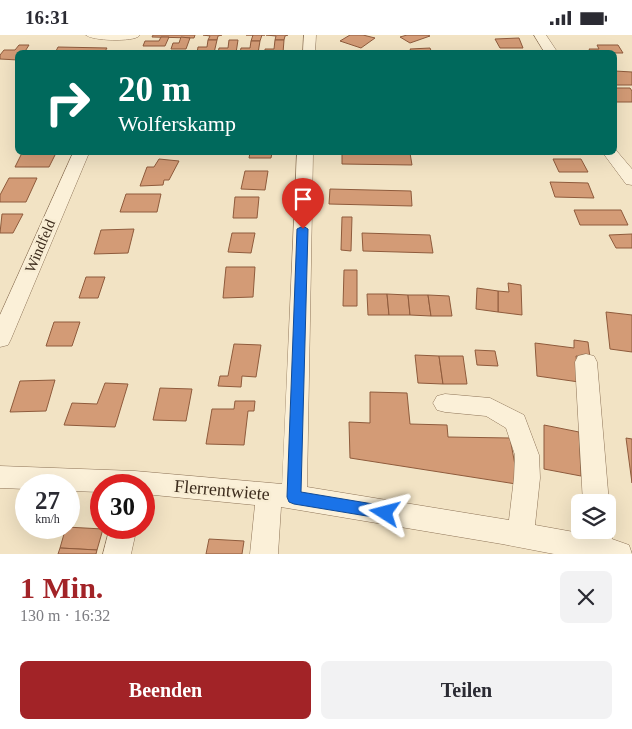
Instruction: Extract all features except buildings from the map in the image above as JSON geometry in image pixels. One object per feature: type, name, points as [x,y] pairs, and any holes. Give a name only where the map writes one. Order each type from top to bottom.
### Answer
[{"type":"street","points":[[92,35],[131,40]]},
{"type":"street","points":[[309,50],[310,35]]},
{"type":"street","points":[[540,35],[550,50]]},
{"type":"street","name":"Windfeld","points":[[0,339],[80,155]]},
{"type":"street","points":[[264,554],[281,496],[305,155]]},
{"type":"street","points":[[612,155],[632,180]]},
{"type":"street","points":[[586,362],[595,494]]},
{"type":"street","points":[[445,403],[490,407],[516,422],[527,455],[527,478],[521,535]]},
{"type":"street","name":"Flerrentwiete","points":[[0,477],[90,481]]},
{"type":"street","name":"Flerrentwiete","points":[[155,485],[281,496],[521,535],[606,545]]},
{"type":"street","points":[[117,554],[121,539]]},
{"type":"route","points":[[303,229],[294,497],[385,513]]}]
